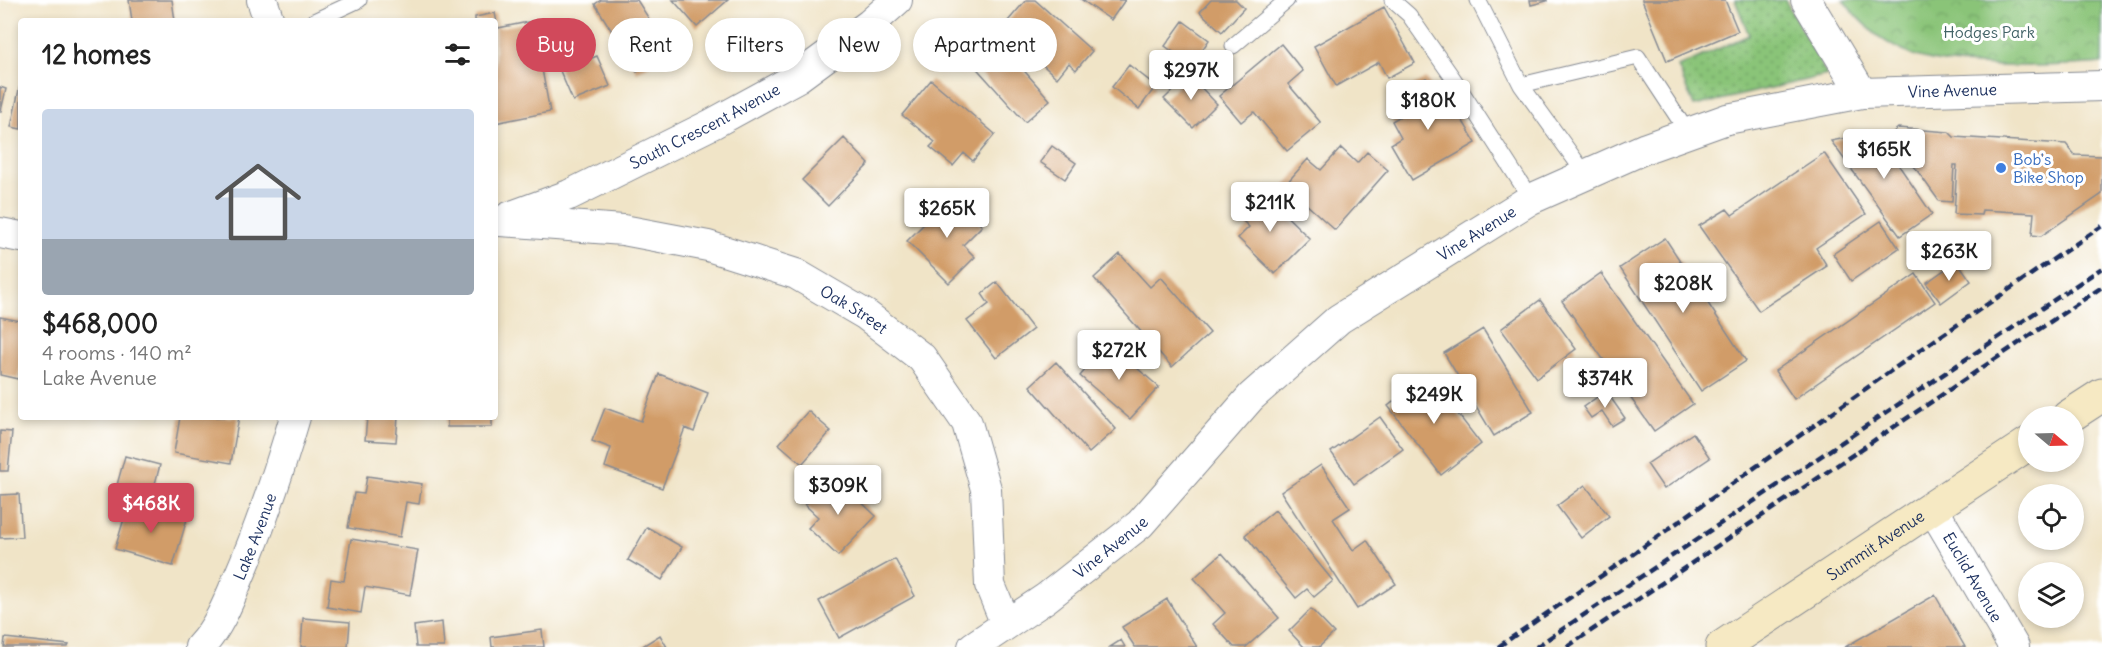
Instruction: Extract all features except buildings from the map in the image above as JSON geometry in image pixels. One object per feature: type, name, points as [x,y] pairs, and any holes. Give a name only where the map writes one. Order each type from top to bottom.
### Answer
[{"type":"street","points":[[262,0],[268,18]]},
{"type":"street","name":"South Crescent Avenue","points":[[498,221],[569,195],[712,124],[798,77],[870,24],[897,0]]},
{"type":"street","points":[[1806,0],[1862,93]]},
{"type":"street","name":"Vine Avenue","points":[[973,647],[1046,598],[1140,524],[1251,397],[1339,319],[1438,255],[1531,199],[1646,148],[1727,118],[1862,93],[2102,86]]},
{"type":"street","name":"Oak Street","points":[[498,221],[623,230],[708,246],[796,274],[866,315],[922,358],[967,423],[986,489],[990,585],[1005,624]]},
{"type":"street","points":[[0,233],[18,236]]},
{"type":"street","points":[[2084,406],[2102,394]]},
{"type":"street","name":"Lake Avenue","points":[[200,647],[207,640],[224,611],[258,534],[294,420]]},
{"type":"street","name":"Summit Avenue","points":[[1722,647],[2018,451]]},
{"type":"street","name":"Euclid Avenue","points":[[1932,507],[2014,647]]},
{"type":"lane","points":[[320,18],[359,0]]},
{"type":"lane","points":[[1233,46],[1287,0]]},
{"type":"lane","points":[[1392,0],[1409,15],[1435,52],[1531,199]]},
{"type":"lane","points":[[1478,0],[1521,85],[1586,175]]},
{"type":"lane","points":[[1521,85],[1638,57],[1688,133]]},
{"type":"green space","points":[[1735,0],[1785,0],[1827,75],[1694,106],[1678,67],[1749,35]]},
{"type":"green space","name":"Hodges Park","points":[[1843,0],[2102,0],[2102,63],[2001,66],[1932,60],[1894,47],[1860,20]]},
{"type":"railway","points":[[1498,647],[1916,353],[2102,226]]},
{"type":"railway","points":[[1536,647],[2102,268]]},
{"type":"railway","points":[[1567,647],[2102,287]]},
{"type":"place","name":"Bob's Bike Shop","points":[[2001,168]]}]
